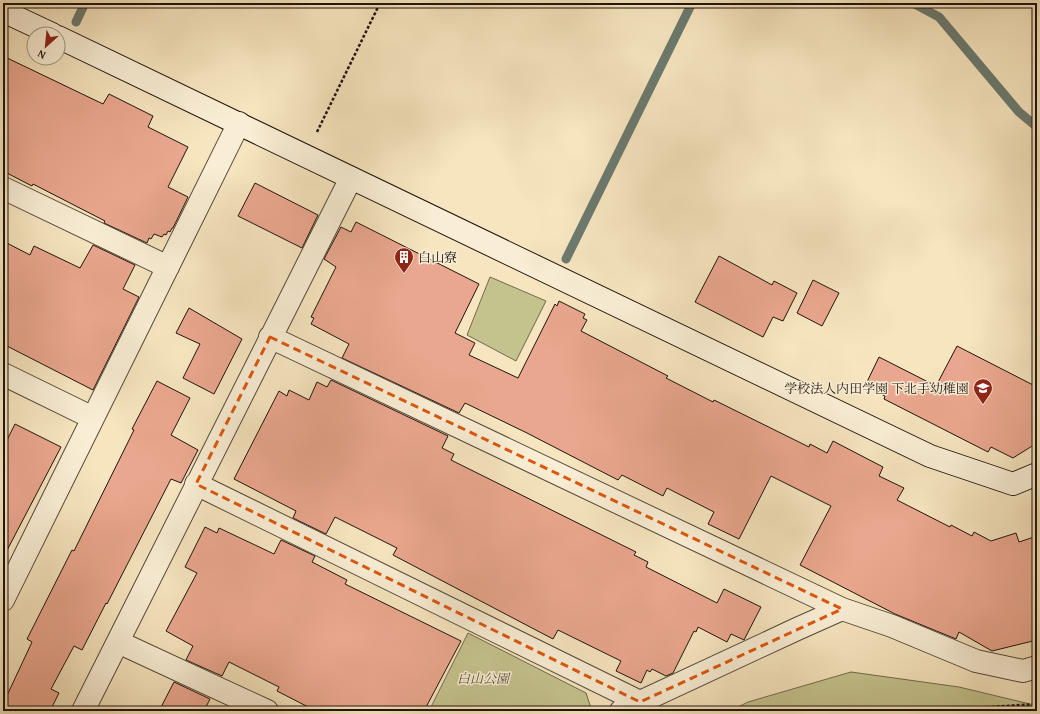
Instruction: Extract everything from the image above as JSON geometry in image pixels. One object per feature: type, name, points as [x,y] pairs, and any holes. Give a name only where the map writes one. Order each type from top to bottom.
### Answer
[{"type":"street","points":[[3,10],[36,26]]},
{"type":"street","points":[[66,41],[930,456],[1013,484],[1037,474]]},
{"type":"street","points":[[3,600],[11,566],[93,418],[239,123]]},
{"type":"street","points":[[83,711],[351,178]]},
{"type":"street","points":[[3,188],[168,267]]},
{"type":"street","points":[[270,338],[842,609],[892,626],[976,661],[1023,671],[1037,666]]},
{"type":"street","points":[[3,374],[93,418]]},
{"type":"street","points":[[196,484],[631,707],[842,609]]},
{"type":"street","points":[[118,642],[267,711]]},
{"type":"path","points":[[305,156],[380,3]]},
{"type":"path","points":[[957,711],[1037,704]]},
{"type":"highlighted area","points":[[270,337],[842,609],[640,702],[196,484]]},
{"type":"green space","points":[[490,277],[546,301],[516,361],[467,335]]},
{"type":"green space","name":"白山公園","points":[[468,633],[586,693],[592,711],[429,711]]},
{"type":"green space","points":[[851,672],[959,687],[1030,704],[1037,711],[730,711],[748,702]]},
{"type":"building","points":[[3,56],[103,104],[109,94],[153,116],[148,127],[188,147],[168,187],[188,197],[170,232],[168,231],[166,235],[164,234],[162,237],[154,234],[151,239],[149,238],[147,243],[104,223],[105,221],[33,184],[32,186],[3,171]]},
{"type":"building","points":[[255,183],[318,215],[302,248],[238,216]]},
{"type":"building","points":[[356,222],[479,284],[455,333],[475,343],[469,355],[518,378],[555,304],[557,306],[559,301],[585,314],[583,318],[587,320],[581,331],[668,376],[666,378],[809,447],[810,444],[827,453],[833,441],[883,467],[879,476],[904,488],[897,500],[950,527],[951,525],[972,536],[974,532],[991,541],[1016,533],[1019,542],[1037,536],[1037,640],[992,651],[959,632],[956,639],[895,614],[800,565],[831,506],[771,476],[739,539],[708,524],[714,512],[667,488],[663,496],[622,475],[618,480],[465,403],[459,413],[342,358],[349,344],[311,324],[314,318],[311,317],[336,267],[324,259],[341,227],[351,232]]},
{"type":"building","points":[[3,241],[30,255],[34,246],[80,268],[93,245],[135,265],[123,289],[139,297],[93,390],[3,344]]},
{"type":"building","points":[[719,256],[772,285],[774,281],[797,293],[783,321],[773,317],[763,337],[695,302]]},
{"type":"building","points":[[813,280],[839,293],[822,326],[797,313]]},
{"type":"building","points":[[189,308],[242,339],[214,394],[183,378],[200,344],[176,333]]},
{"type":"building","points":[[957,346],[1037,387],[1037,443],[1013,458],[991,447],[988,452],[884,399],[885,396],[865,386],[879,357],[936,386]]},
{"type":"building","points":[[331,380],[448,436],[442,448],[454,454],[451,460],[636,552],[634,555],[648,562],[646,567],[717,603],[724,589],[761,607],[744,640],[731,634],[727,642],[698,627],[696,632],[694,631],[673,673],[666,676],[652,669],[650,672],[647,670],[641,683],[616,671],[621,661],[558,630],[553,639],[393,555],[397,548],[335,517],[326,534],[293,518],[296,511],[234,479],[279,391],[287,396],[289,390],[309,400],[317,382],[327,387]]},
{"type":"building","points":[[157,381],[190,398],[171,435],[198,450],[181,483],[171,479],[82,650],[74,646],[51,689],[59,693],[50,711],[16,711],[3,704],[32,642],[27,639],[72,550],[74,551],[134,430],[132,429]]},
{"type":"building","points":[[15,424],[61,447],[3,558],[3,448]]},
{"type":"building","points":[[205,527],[217,533],[219,528],[274,554],[281,540],[315,556],[312,562],[347,580],[345,584],[461,641],[424,711],[316,711],[277,691],[279,687],[229,662],[222,676],[186,660],[193,646],[166,631],[197,573],[185,567]]},
{"type":"building","points":[[174,682],[210,699],[204,711],[159,711]]},
{"type":"waterway","points":[[76,22],[85,3]]},
{"type":"waterway","points":[[566,259],[692,3]]},
{"type":"waterway","points":[[913,3],[939,17],[1019,112],[1037,127]]},
{"type":"place","name":"白山寮","points":[[404,274]]},
{"type":"place","name":"学校法人内田学園 下北手幼稚園","points":[[983,405]]}]
